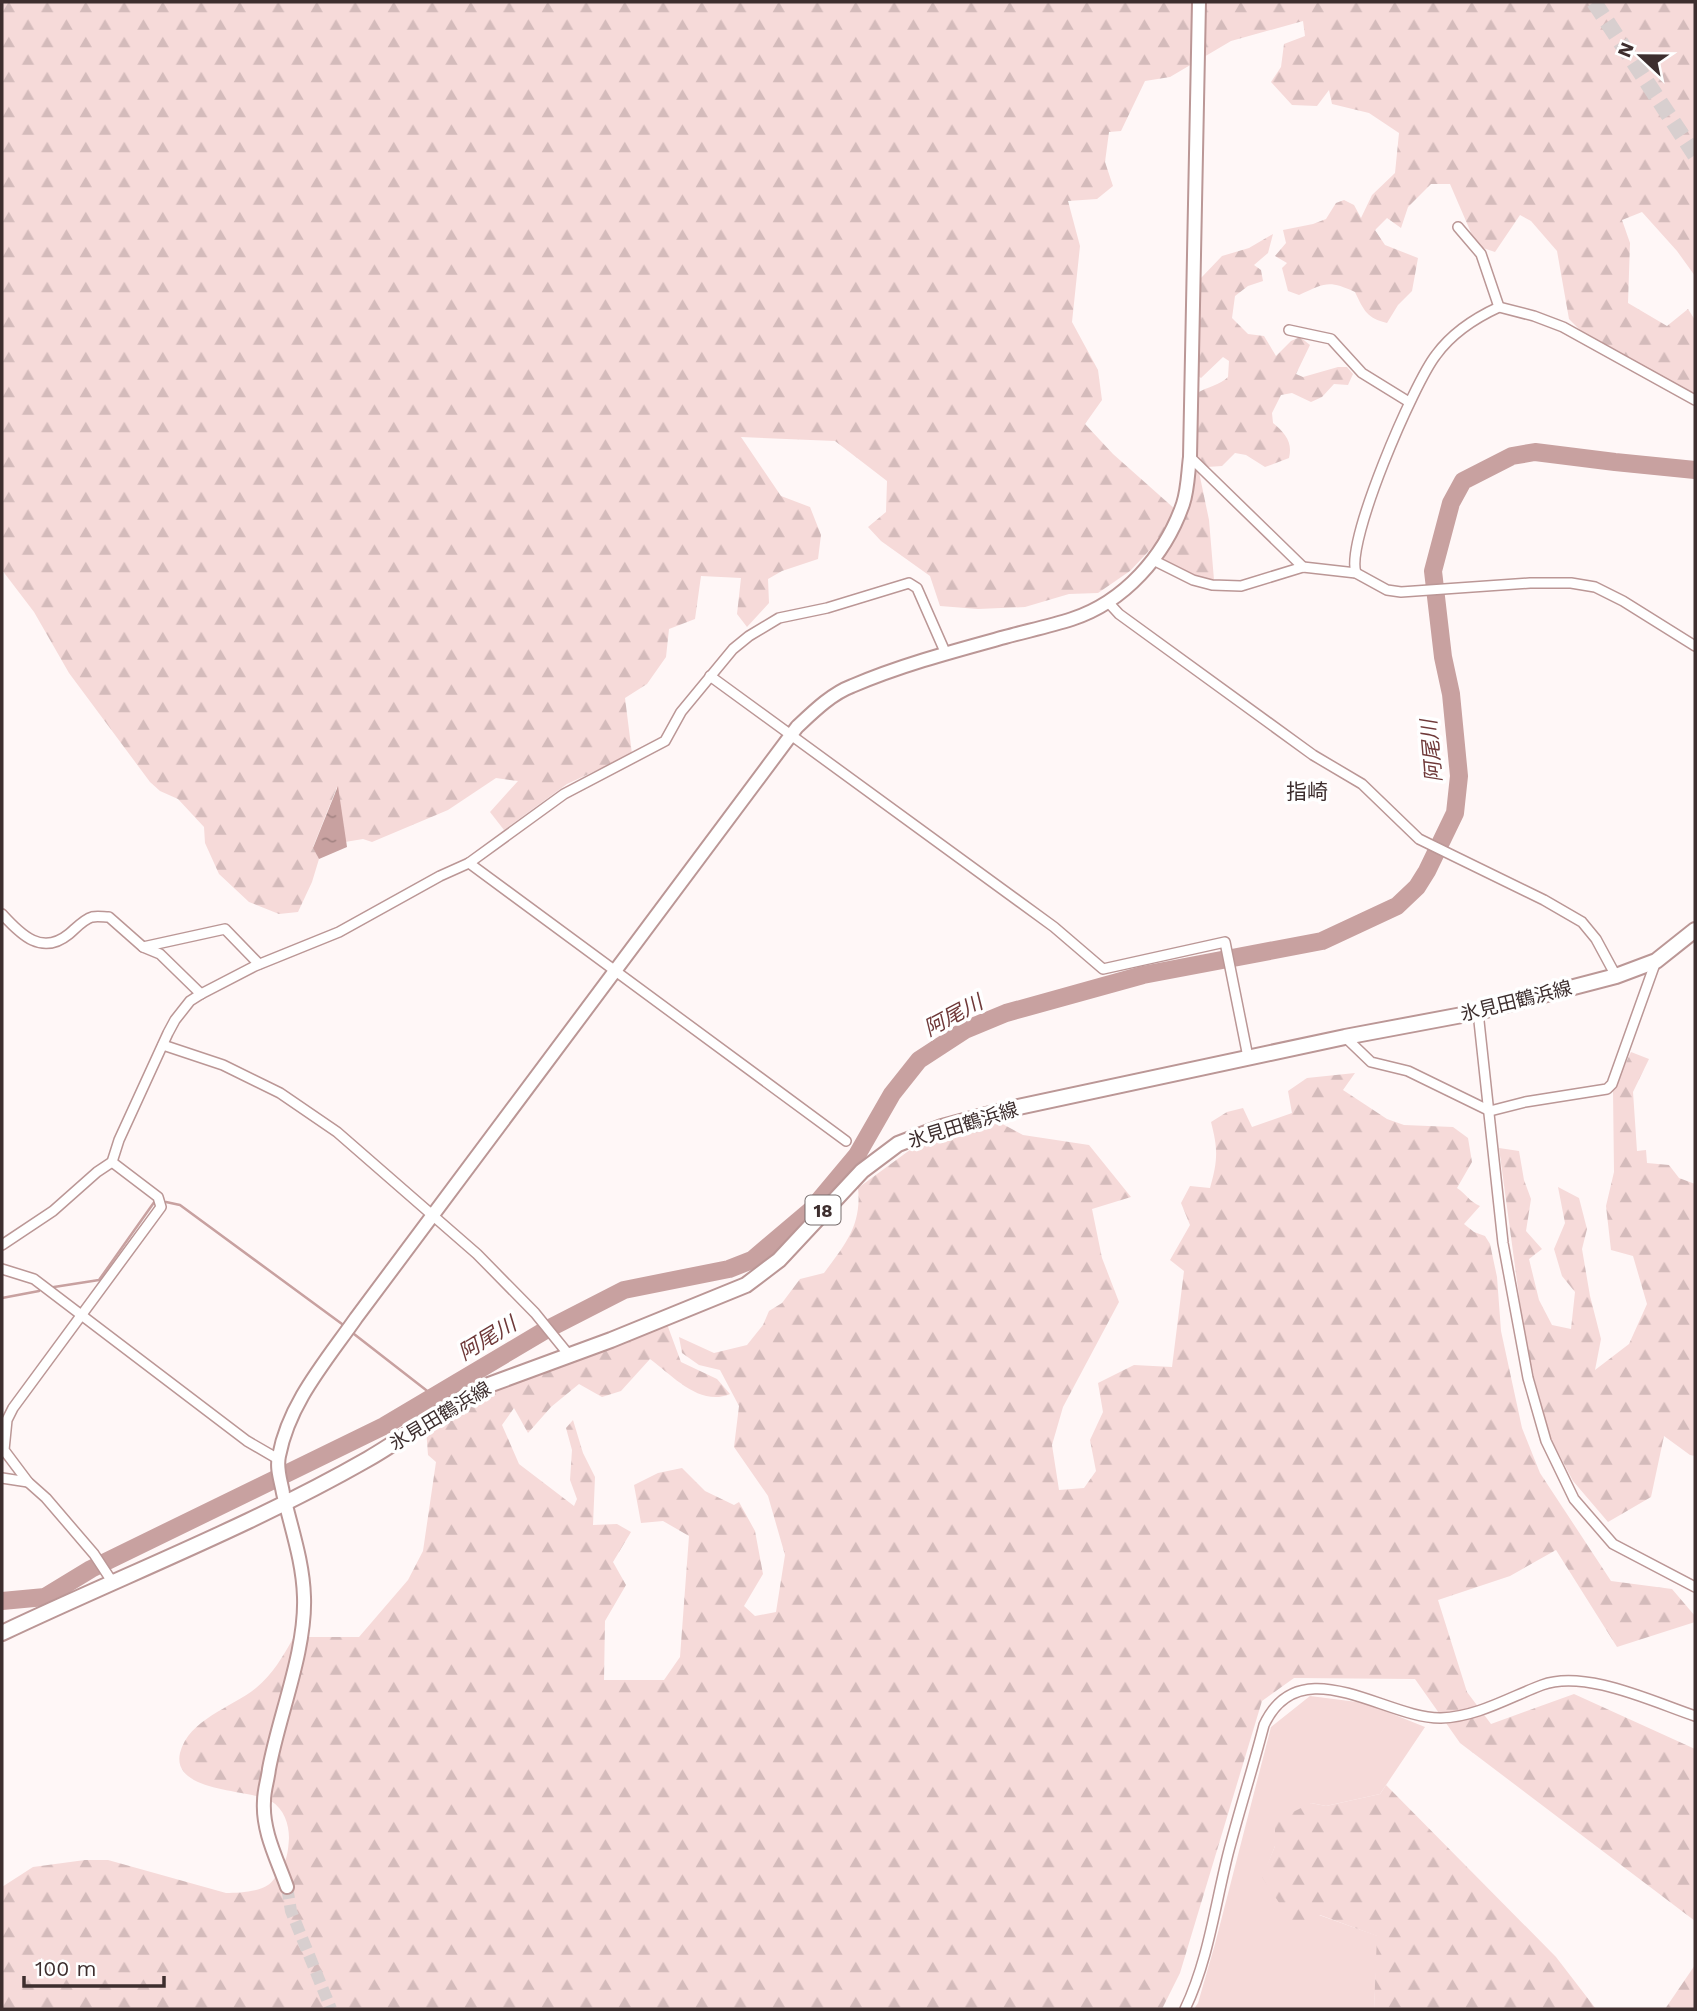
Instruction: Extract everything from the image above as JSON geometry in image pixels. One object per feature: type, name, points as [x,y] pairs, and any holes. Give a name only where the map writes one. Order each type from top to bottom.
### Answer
[{"type":"main road","name":"氷見田鶴浜線","points":[[2,1633],[110,1578],[369,1459],[468,1395],[746,1285],[779,1260],[862,1171],[898,1144],[942,1127],[1009,1109],[1248,1057],[1478,1012],[1616,976],[1656,961],[1695,930]]},
{"type":"street","points":[[287,1887],[266,1831],[264,1801],[299,1644],[305,1601],[303,1570],[278,1465],[296,1407],[312,1380],[789,735],[810,715],[850,686],[946,654],[1074,618],[1108,602],[1131,584],[1153,560],[1173,527],[1184,502],[1190,457],[1199,2]]},
{"type":"street","points":[[1458,226],[1481,254],[1499,307]]},
{"type":"street","points":[[1356,573],[1353,566],[1361,526],[1418,382],[1437,353],[1469,322],[1499,307],[1534,316],[1563,327],[1695,400]]},
{"type":"street","points":[[1289,330],[1331,339],[1362,373],[1409,402]]},
{"type":"street","points":[[1190,457],[1303,567]]},
{"type":"street","points":[[1153,560],[1193,580],[1212,585],[1241,586],[1303,567],[1356,573],[1387,590],[1412,592],[1530,583],[1571,583],[1595,587],[1623,601],[1695,646]]},
{"type":"street","points":[[2,1245],[52,1212],[97,1171],[112,1163],[119,1140],[174,1020],[190,1001],[259,964],[339,932],[440,876],[469,863],[564,794],[664,741],[681,712],[710,676],[733,649],[749,636],[779,618],[827,608],[909,583],[917,587],[946,654]]},
{"type":"street","points":[[1108,602],[1119,614],[1266,722],[1313,755],[1362,784],[1419,839],[1544,900],[1582,922],[1596,939],[1616,976]]},
{"type":"street","points":[[710,676],[1054,927],[1103,969],[1225,942],[1248,1057]]},
{"type":"street","points":[[469,863],[846,1141]]},
{"type":"street","points":[[2,914],[37,943],[46,944],[65,937],[89,917],[109,917],[143,947],[160,954],[201,994]]},
{"type":"street","points":[[143,947],[225,929],[259,964]]},
{"type":"street","points":[[1345,1037],[1371,1062],[1408,1072],[1490,1111],[1525,1102],[1607,1089],[1616,1073],[1656,961]]},
{"type":"street","points":[[1478,1012],[1496,1186],[1512,1296],[1528,1378],[1546,1441],[1574,1499],[1613,1544],[1695,1587]]},
{"type":"street","points":[[163,1045],[223,1065],[280,1093],[337,1132],[477,1254],[541,1320],[569,1355]]},
{"type":"street","points":[[7,1420],[161,1207],[158,1197],[112,1163]]},
{"type":"street","points":[[2,1269],[34,1279],[278,1465]]},
{"type":"street","points":[[2,1408],[7,1420],[4,1450],[28,1482],[46,1498],[94,1554],[110,1578]]},
{"type":"street","points":[[2,1478],[28,1482]]},
{"type":"street","points":[[1185,2009],[1210,1934],[1228,1852],[1264,1725],[1269,1713],[1292,1693],[1325,1688],[1375,1700],[1408,1713],[1441,1718],[1505,1702],[1543,1684],[1568,1679],[1594,1682],[1695,1716]]},
{"type":"green space","points":[[2,2],[1695,2],[1695,276],[1642,212],[1622,220],[1630,243],[1628,303],[1667,326],[1688,309],[1695,320],[1695,395],[1581,331],[1569,319],[1557,251],[1531,221],[1520,215],[1495,252],[1480,247],[1450,184],[1431,184],[1408,207],[1401,228],[1387,218],[1375,230],[1385,245],[1418,258],[1412,291],[1398,305],[1387,323],[1367,313],[1355,292],[1339,286],[1327,284],[1299,295],[1288,291],[1282,268],[1287,263],[1275,256],[1286,243],[1283,230],[1326,219],[1336,203],[1344,200],[1354,205],[1361,218],[1372,195],[1395,173],[1399,133],[1369,113],[1332,104],[1329,90],[1317,106],[1292,105],[1271,82],[1281,67],[1284,44],[1305,36],[1303,21],[1231,41],[1170,77],[1145,81],[1121,131],[1109,132],[1105,162],[1113,186],[1097,199],[1068,201],[1080,246],[1072,322],[1098,370],[1102,400],[1085,424],[1113,454],[1176,510],[1161,538],[1130,571],[1098,593],[1069,594],[1025,607],[978,609],[940,606],[930,576],[881,541],[868,527],[886,512],[887,481],[835,441],[741,437],[781,496],[810,507],[821,535],[818,559],[782,571],[768,579],[769,603],[747,627],[737,614],[741,578],[701,576],[695,619],[669,629],[666,657],[647,684],[625,698],[632,754],[567,784],[504,830],[490,812],[518,781],[496,778],[448,810],[372,842],[363,839],[345,842],[337,787],[313,847],[319,859],[312,882],[298,912],[279,914],[249,902],[219,874],[205,843],[204,827],[178,799],[160,791],[150,782],[69,673],[34,612],[2,570]]},
{"type":"green space","points":[[1273,234],[1268,253],[1254,265],[1261,270],[1263,281],[1248,286],[1235,296],[1232,318],[1248,334],[1264,336],[1276,356],[1291,341],[1300,337],[1310,345],[1296,374],[1303,377],[1347,367],[1353,374],[1348,385],[1334,384],[1322,397],[1311,402],[1292,393],[1281,395],[1272,413],[1273,423],[1287,438],[1289,458],[1265,467],[1246,455],[1235,453],[1222,466],[1207,467],[1196,458],[1197,393],[1228,377],[1229,361],[1223,357],[1201,378],[1195,374],[1195,288],[1222,256],[1249,248]]},
{"type":"green space","points":[[1195,467],[1199,472],[1209,520],[1214,580],[1179,570],[1161,556],[1186,512]]},
{"type":"green space","points":[[1631,1052],[1649,1059],[1633,1092],[1637,1151],[1646,1150],[1647,1163],[1669,1165],[1679,1178],[1695,1184],[1695,1456],[1664,1436],[1651,1497],[1608,1522],[1573,1481],[1550,1437],[1526,1348],[1499,1148],[1519,1151],[1524,1180],[1531,1199],[1526,1231],[1542,1249],[1529,1259],[1539,1300],[1552,1325],[1571,1329],[1575,1292],[1562,1276],[1554,1249],[1565,1223],[1558,1187],[1579,1198],[1587,1229],[1582,1249],[1601,1339],[1595,1370],[1629,1344],[1647,1304],[1633,1256],[1611,1250],[1606,1206],[1614,1172],[1613,1090]]},
{"type":"green space","points":[[1355,1073],[1343,1090],[1387,1119],[1404,1125],[1453,1127],[1468,1138],[1472,1162],[1457,1188],[1480,1206],[1464,1224],[1485,1236],[1490,1244],[1497,1277],[1501,1331],[1522,1428],[1540,1473],[1611,1581],[1672,1589],[1695,1616],[1695,1622],[1617,1647],[1556,1550],[1510,1576],[1438,1600],[1467,1692],[1491,1724],[1574,1694],[1695,1749],[1695,1921],[1460,1743],[1415,1679],[1294,1678],[1262,1701],[1180,1973],[1162,2009],[2,2009],[2,1887],[33,1867],[85,1860],[108,1860],[226,1893],[259,1889],[274,1879],[285,1861],[289,1843],[287,1822],[279,1808],[261,1797],[200,1783],[188,1776],[181,1766],[180,1753],[192,1731],[201,1723],[262,1683],[294,1637],[359,1637],[408,1580],[423,1551],[436,1462],[428,1455],[426,1428],[473,1401],[544,1369],[667,1324],[681,1362],[717,1379],[730,1394],[719,1397],[698,1393],[687,1388],[650,1359],[621,1391],[602,1397],[579,1384],[551,1407],[528,1433],[514,1408],[502,1425],[519,1464],[574,1506],[577,1499],[570,1480],[572,1450],[566,1428],[573,1420],[583,1453],[595,1477],[593,1525],[617,1524],[631,1532],[613,1562],[626,1585],[605,1621],[604,1680],[664,1680],[680,1657],[689,1536],[663,1521],[641,1523],[634,1485],[658,1473],[682,1468],[705,1491],[734,1505],[739,1502],[755,1531],[763,1574],[744,1606],[755,1616],[776,1612],[785,1555],[768,1496],[734,1447],[739,1406],[720,1370],[699,1365],[682,1353],[679,1337],[714,1353],[747,1345],[763,1325],[769,1311],[782,1303],[800,1279],[824,1273],[839,1253],[855,1224],[858,1188],[918,1144],[991,1118],[1023,1135],[1089,1145],[1131,1197],[1092,1209],[1102,1258],[1119,1302],[1063,1407],[1052,1445],[1059,1490],[1084,1488],[1096,1471],[1090,1440],[1103,1412],[1098,1383],[1134,1365],[1172,1367],[1184,1271],[1170,1260],[1190,1225],[1181,1203],[1190,1186],[1210,1188],[1216,1155],[1211,1122],[1227,1112],[1243,1108],[1252,1127],[1292,1113],[1288,1091],[1307,1078]]},
{"type":"green space","points":[[1310,1696],[1365,1703],[1425,1727],[1380,1794],[1326,1806],[1311,1803],[1275,1846],[1263,1877],[1319,1915],[1378,1936],[1374,2009],[1194,2009],[1215,1944],[1271,1727]]},
{"type":"green space","points":[[1386,1785],[1556,1957],[1596,2009],[1374,2009],[1377,1936],[1320,1915],[1295,1927],[1262,1877],[1275,1846],[1275,1821],[1311,1803],[1326,1806],[1380,1794]]},
{"type":"green space","points":[[1695,1965],[1695,2009],[1665,2009]]},
{"type":"water","points":[[338,786],[347,847],[319,859],[313,848]]},
{"type":"waterway","name":"阿尾川","points":[[2,1601],[45,1597],[91,1569],[384,1426],[544,1331],[624,1290],[729,1269],[752,1260],[811,1210],[857,1155],[892,1094],[919,1060],[965,1030],[1006,1013],[1143,975],[1322,941],[1397,906],[1417,887],[1427,871],[1455,813],[1459,776],[1451,694],[1443,657],[1433,571],[1451,503],[1463,481],[1512,456],[1535,452],[1695,470]]},
{"type":"waterway","points":[[54,1287],[99,1280],[155,1201]]},
{"type":"waterway","points":[[166,1202],[180,1205],[342,1324]]},
{"type":"waterway","points":[[2,1298],[39,1291]]},
{"type":"waterway","points":[[354,1334],[435,1397]]},
{"type":"tunnel","points":[[1594,2],[1695,155]]},
{"type":"tunnel","points":[[287,1887],[291,1911],[331,2009]]},
{"type":"district","name":"指崎","points":[[1307,791]]}]
